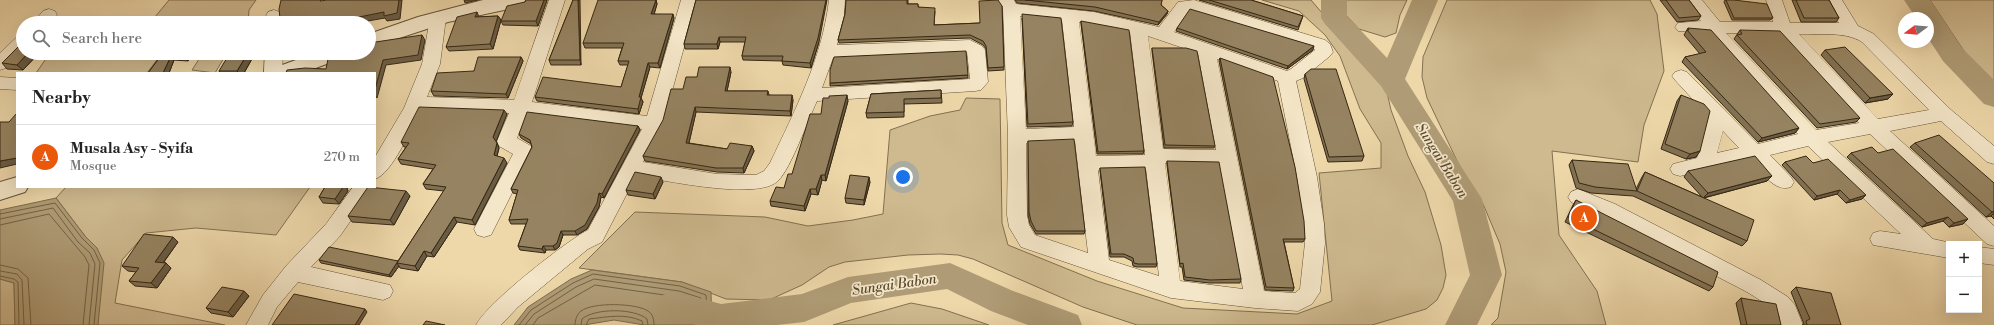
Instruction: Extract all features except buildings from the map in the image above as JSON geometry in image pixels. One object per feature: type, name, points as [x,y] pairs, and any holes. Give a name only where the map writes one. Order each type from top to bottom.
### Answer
[{"type":"street","points":[[376,39],[438,18],[493,4],[520,0]]},
{"type":"street","points":[[484,230],[524,151],[506,141],[521,108],[557,0]]},
{"type":"street","points":[[487,325],[510,301],[581,243],[594,236],[654,124],[689,0]]},
{"type":"street","points":[[631,168],[717,181],[762,181],[772,176],[809,95],[834,31],[838,0]]},
{"type":"street","points":[[1693,0],[1716,28]]},
{"type":"street","points":[[1709,0],[1717,34],[1812,138],[1927,246]]},
{"type":"street","points":[[1774,0],[1784,29],[1873,126],[1994,238]]},
{"type":"street","points":[[1832,0],[1852,30]]},
{"type":"street","points":[[1163,34],[1184,6],[1190,4],[1319,44],[1324,48],[1324,52],[1297,74],[1286,77],[1163,34],[1094,18],[1070,16],[1008,5],[1017,136],[1017,215],[1023,235],[1028,241],[1171,289],[1255,299],[1298,302],[1305,298],[1310,292],[1315,243],[1314,224],[1307,177],[1286,77]]},
{"type":"street","points":[[1070,16],[1099,264]]},
{"type":"street","points":[[376,171],[390,150],[415,103],[431,64],[438,18]]},
{"type":"street","points":[[1684,27],[1852,30],[1868,38],[1944,114],[1994,157]]},
{"type":"street","points":[[1138,28],[1171,289]]},
{"type":"street","points":[[809,95],[975,85],[979,82],[976,50],[970,46],[826,52]]},
{"type":"street","points":[[0,64],[16,48]]},
{"type":"street","points":[[1206,50],[1255,299]]},
{"type":"street","points":[[273,72],[274,60]]},
{"type":"street","points":[[285,72],[326,61]]},
{"type":"street","points":[[1681,76],[1784,182]]},
{"type":"street","points":[[0,83],[16,84]]},
{"type":"street","points":[[415,103],[521,108],[654,124]]},
{"type":"street","points":[[1705,164],[1718,114]]},
{"type":"street","points":[[1680,169],[1812,138],[1944,114]]},
{"type":"street","points":[[1017,136],[1085,134]]},
{"type":"street","points":[[1088,163],[1226,157]]},
{"type":"street","points":[[0,191],[16,186]]},
{"type":"street","points":[[257,325],[270,301],[293,272],[333,230],[363,188]]},
{"type":"street","points":[[1578,197],[1608,210],[1754,286],[1785,306],[1792,325]]},
{"type":"street","points":[[1880,239],[1946,249]]},
{"type":"street","points":[[1982,255],[1994,257]]},
{"type":"street","points":[[293,272],[383,291]]},
{"type":"shaded area","points":[[169,0],[256,0],[249,10],[249,16],[156,16]]},
{"type":"shaded area","points":[[1262,0],[1311,0],[1386,88],[1391,110],[1408,156],[1425,192],[1441,245],[1446,275],[1443,288],[1437,300],[1426,309],[1372,325],[1137,325],[1083,307],[973,259],[958,255],[940,254],[908,255],[845,262],[829,267],[802,285],[769,300],[726,299],[682,282],[579,268],[635,212],[765,217],[808,226],[883,214],[890,130],[930,116],[960,110],[966,98],[1000,99],[1002,223],[1008,245],[1097,281],[1183,308],[1297,314],[1332,301],[1319,173],[1381,168],[1381,143],[1360,109],[1340,56],[1325,35],[1299,11]]},
{"type":"shaded area","points":[[1342,0],[1407,0],[1400,15],[1396,33],[1385,37],[1359,29],[1344,13]]},
{"type":"shaded area","points":[[1447,0],[1650,0],[1657,14],[1664,71],[1644,125],[1638,162],[1552,151],[1559,235],[1597,291],[1606,325],[1491,325],[1498,318],[1506,272],[1500,244],[1483,204],[1459,165],[1427,98],[1422,77],[1423,57]]},
{"type":"shaded area","points":[[1930,0],[1994,0],[1994,83],[1966,54]]},
{"type":"shaded area","points":[[45,60],[157,60],[148,72],[37,72]]},
{"type":"shaded area","points":[[198,60],[223,60],[216,72],[192,70]]},
{"type":"shaded area","points":[[65,188],[309,188],[276,235],[196,228],[146,233],[122,260],[115,303],[225,325],[98,325],[97,248],[85,236],[56,198]]},
{"type":"shaded area","points":[[0,279],[14,283],[15,325],[0,325]]},
{"type":"shaded area","points":[[911,303],[942,309],[989,325],[833,325]]},
{"type":"water","points":[[56,198],[85,236],[97,248],[104,263],[98,325],[15,325],[14,283],[0,279],[0,210]]},
{"type":"water","points":[[592,270],[682,282],[711,292],[712,325],[644,325],[614,320],[584,325],[514,325],[528,307],[571,279]]},
{"type":"waterway","points":[[1334,0],[1334,18],[1391,79]]},
{"type":"waterway","name":"Sungai Babon","points":[[1391,79],[1425,0]]},
{"type":"waterway","points":[[1917,0],[1952,54],[1994,97]]},
{"type":"waterway","name":"Sungai Babon","points":[[1391,79],[1467,199],[1486,275],[1461,325]]},
{"type":"waterway","name":"Sungai Babon","points":[[674,305],[721,318],[804,308],[848,290],[950,276],[1002,301],[1066,325]]},
{"type":"place","name":"Musala Asy - Syifa","points":[[1584,218]]}]
